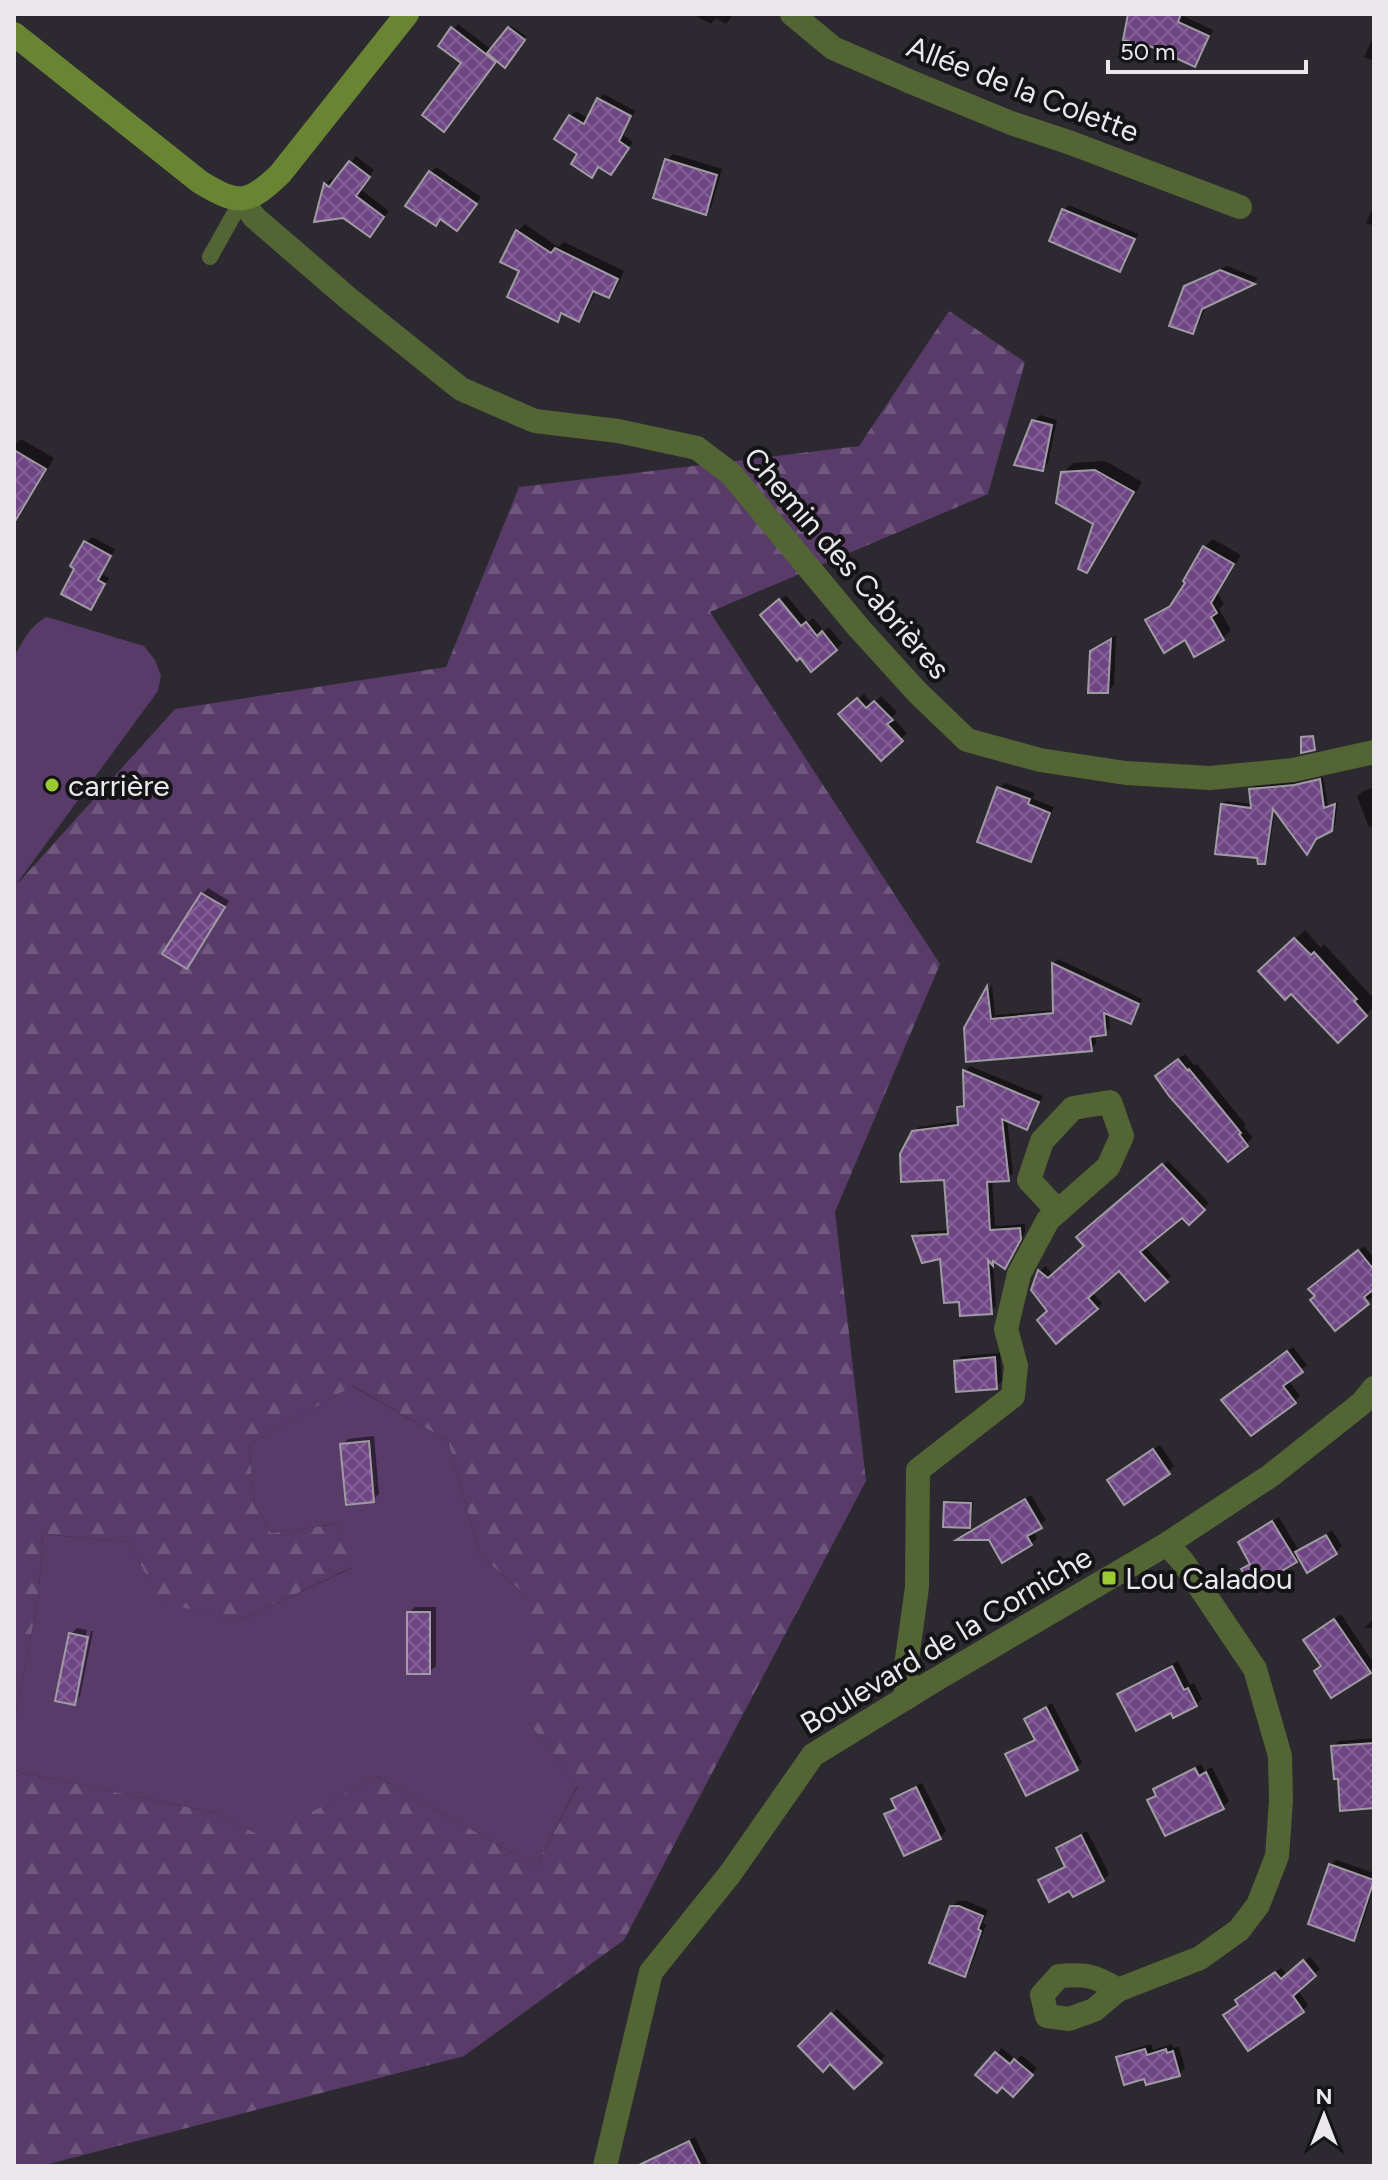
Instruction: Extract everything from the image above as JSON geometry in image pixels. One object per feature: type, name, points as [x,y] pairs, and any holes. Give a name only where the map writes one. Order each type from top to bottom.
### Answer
[{"type":"street","points":[[14,34],[200,182],[223,196],[242,200],[262,192],[280,174],[407,14]]},
{"type":"street","name":"Allée de la Colette","points":[[792,14],[833,48],[911,82],[1011,123],[1240,207]]},
{"type":"street","name":"Chemin des Cabrières","points":[[242,200],[254,217],[349,299],[461,389],[535,421],[618,431],[697,448],[731,474],[858,627],[917,692],[967,740],[1040,760],[1126,773],[1210,778],[1293,770],[1374,752]]},
{"type":"street","points":[[906,1698],[906,1666],[917,1587],[918,1470],[1013,1396],[1016,1366],[1006,1329],[1019,1274],[1048,1220],[1108,1167],[1122,1136],[1110,1102],[1073,1108],[1042,1141],[1029,1180],[1058,1211]]},
{"type":"street","name":"Boulevard de la Corniche","points":[[605,2166],[651,1972],[730,1874],[813,1755],[1167,1544],[1270,1476],[1362,1403],[1374,1388]]},
{"type":"street","points":[[1118,1990],[1200,1958],[1239,1930],[1258,1905],[1277,1856],[1280,1756],[1255,1669],[1183,1562],[1167,1544]]},
{"type":"lane","points":[[210,257],[242,200]]},
{"type":"green space","points":[[949,311],[1025,362],[988,494],[710,612],[940,964],[835,1212],[866,1481],[624,1940],[464,2056],[41,2166],[14,2166],[14,1771],[216,1813],[265,1838],[376,1776],[536,1866],[578,1786],[528,1722],[528,1597],[480,1555],[448,1441],[353,1386],[249,1444],[254,1502],[271,1533],[338,1524],[353,1567],[240,1620],[162,1603],[128,1542],[43,1534],[38,1600],[14,1723],[14,881],[19,882],[175,709],[446,667],[519,487],[859,446]]},
{"type":"green space","name":"carrière","points":[[47,617],[144,646],[155,660],[161,676],[158,691],[18,882],[14,880],[14,657],[31,629]]},
{"type":"green space","points":[[352,1386],[448,1441],[480,1555],[528,1597],[528,1722],[578,1785],[536,1866],[376,1776],[265,1839],[216,1813],[14,1771],[14,1723],[38,1600],[43,1534],[128,1542],[162,1602],[240,1620],[352,1568],[338,1524],[271,1533],[254,1502],[249,1444]]},
{"type":"building","points":[[1128,14],[1181,14],[1178,22],[1209,36],[1195,67],[1152,47],[1123,40]]},
{"type":"building","points":[[451,27],[496,62],[444,132],[422,115],[461,63],[438,46]]},
{"type":"building","points":[[508,27],[525,40],[505,68],[487,53]]},
{"type":"building","points":[[597,98],[631,116],[619,141],[629,148],[611,175],[598,167],[592,178],[571,164],[577,154],[554,139],[569,115],[584,124]]},
{"type":"building","points":[[665,159],[717,175],[706,215],[653,198]]},
{"type":"building","points":[[349,161],[370,177],[356,196],[384,217],[370,237],[343,218],[314,222],[324,183],[329,187]]},
{"type":"building","points":[[429,171],[477,204],[457,231],[440,219],[436,226],[405,206]]},
{"type":"building","points":[[1062,209],[1135,239],[1120,272],[1049,241]]},
{"type":"building","points":[[516,230],[551,253],[555,248],[618,279],[609,298],[593,291],[579,322],[561,313],[558,322],[507,297],[519,271],[500,262]]},
{"type":"building","points":[[1220,270],[1255,284],[1202,309],[1193,334],[1169,326],[1184,286]]},
{"type":"building","points":[[1032,420],[1052,425],[1043,471],[1014,465]]},
{"type":"building","points":[[14,450],[46,469],[14,523]]},
{"type":"building","points":[[1095,470],[1134,492],[1087,573],[1078,569],[1093,524],[1056,503],[1061,472]]},
{"type":"building","points":[[84,541],[111,556],[98,580],[105,584],[91,610],[61,594],[74,569],[70,566]]},
{"type":"building","points":[[1203,546],[1234,564],[1211,603],[1217,613],[1211,617],[1224,640],[1194,657],[1185,640],[1164,653],[1145,620],[1170,606]]},
{"type":"building","points":[[779,599],[801,626],[806,622],[817,636],[822,631],[837,650],[811,672],[800,658],[797,661],[760,615]]},
{"type":"building","points":[[1111,639],[1108,693],[1088,693],[1090,651]]},
{"type":"building","points":[[857,698],[866,708],[874,701],[893,720],[887,724],[903,741],[881,761],[838,714]]},
{"type":"building","points":[[1313,736],[1315,750],[1301,753],[1301,737]]},
{"type":"building","points":[[1320,779],[1324,808],[1335,804],[1332,831],[1316,839],[1307,855],[1273,809],[1265,864],[1258,864],[1257,858],[1215,854],[1221,804],[1251,808],[1249,789]]},
{"type":"building","points":[[997,787],[1030,799],[1028,804],[1050,813],[1031,862],[977,842]]},
{"type":"building","points":[[201,893],[225,907],[187,969],[162,954]]},
{"type":"building","points":[[1294,938],[1311,955],[1314,952],[1357,999],[1354,1001],[1367,1016],[1338,1043],[1291,994],[1285,1000],[1258,971]]},
{"type":"building","points":[[1052,963],[1139,1004],[1131,1024],[1104,1013],[1106,1035],[1090,1037],[1092,1051],[966,1062],[964,1028],[987,986],[991,1019],[1053,1013]]},
{"type":"building","points":[[1178,1059],[1241,1133],[1248,1146],[1228,1162],[1155,1076]]},
{"type":"building","points":[[963,1070],[1039,1102],[1027,1130],[1002,1119],[1009,1181],[987,1182],[990,1230],[1020,1228],[1021,1239],[1005,1269],[993,1261],[993,1266],[988,1260],[992,1314],[960,1316],[959,1302],[944,1303],[940,1259],[922,1263],[912,1236],[948,1234],[944,1180],[901,1182],[900,1154],[912,1131],[958,1125],[957,1107],[964,1106]]},
{"type":"building","points":[[1162,1164],[1205,1210],[1189,1225],[1182,1218],[1140,1252],[1168,1282],[1145,1301],[1119,1271],[1088,1298],[1098,1309],[1056,1344],[1037,1320],[1047,1311],[1031,1290],[1038,1270],[1048,1278],[1084,1246],[1076,1237]]},
{"type":"building","points":[[1358,1250],[1374,1270],[1374,1289],[1364,1297],[1369,1304],[1335,1331],[1310,1300],[1315,1296],[1308,1289]]},
{"type":"building","points":[[1287,1351],[1303,1372],[1283,1386],[1296,1403],[1251,1436],[1221,1400]]},
{"type":"building","points":[[995,1357],[997,1389],[956,1392],[954,1361]]},
{"type":"building","points":[[369,1441],[374,1502],[346,1505],[340,1444]]},
{"type":"building","points":[[1153,1449],[1170,1474],[1124,1505],[1107,1480]]},
{"type":"building","points":[[1025,1499],[1042,1528],[1027,1536],[1032,1545],[1002,1563],[989,1540],[956,1540]]},
{"type":"building","points":[[944,1502],[971,1503],[970,1528],[943,1527]]},
{"type":"building","points":[[1272,1521],[1297,1562],[1253,1588],[1241,1569],[1250,1564],[1238,1542]]},
{"type":"building","points":[[1326,1535],[1337,1554],[1307,1573],[1295,1552]]},
{"type":"building","points":[[407,1612],[430,1612],[430,1674],[407,1674]]},
{"type":"building","points":[[1334,1619],[1371,1673],[1331,1698],[1314,1671],[1321,1666],[1303,1640]]},
{"type":"building","points":[[69,1633],[88,1637],[75,1705],[55,1701]]},
{"type":"building","points":[[1172,1666],[1184,1690],[1188,1688],[1197,1706],[1173,1718],[1171,1713],[1136,1731],[1117,1694]]},
{"type":"building","points":[[1046,1707],[1078,1770],[1026,1796],[1005,1754],[1035,1740],[1024,1719]]},
{"type":"building","points":[[1374,1743],[1374,1808],[1340,1811],[1338,1779],[1334,1779],[1331,1746]]},
{"type":"building","points":[[1195,1768],[1199,1776],[1206,1772],[1224,1809],[1165,1836],[1147,1800],[1156,1796],[1153,1789]]},
{"type":"building","points":[[916,1787],[941,1839],[904,1856],[884,1814],[896,1809],[891,1799]]},
{"type":"building","points":[[1081,1835],[1104,1881],[1073,1897],[1069,1891],[1049,1902],[1038,1880],[1065,1867],[1056,1848]]},
{"type":"building","points":[[1329,1864],[1374,1880],[1354,1941],[1308,1924]]},
{"type":"building","points":[[950,1906],[959,1906],[983,1916],[965,1977],[929,1963]]},
{"type":"building","points":[[1303,1960],[1316,1976],[1293,1996],[1304,2012],[1248,2051],[1223,2015],[1238,2005],[1235,2000],[1275,1972],[1281,1979]]},
{"type":"building","points":[[831,2013],[882,2063],[854,2089],[830,2064],[823,2072],[798,2046]]},
{"type":"building","points":[[1145,2049],[1147,2055],[1166,2049],[1167,2053],[1173,2051],[1180,2076],[1146,2085],[1144,2079],[1124,2085],[1116,2057]]},
{"type":"building","points":[[995,2052],[1010,2064],[1014,2059],[1033,2075],[1013,2097],[1002,2087],[997,2093],[975,2075]]},
{"type":"building","points":[[689,2141],[701,2166],[637,2166]]},
{"type":"place","name":"carrière","points":[[52,785]]},
{"type":"place","name":"Lou Caladou","points":[[1109,1578]]}]
